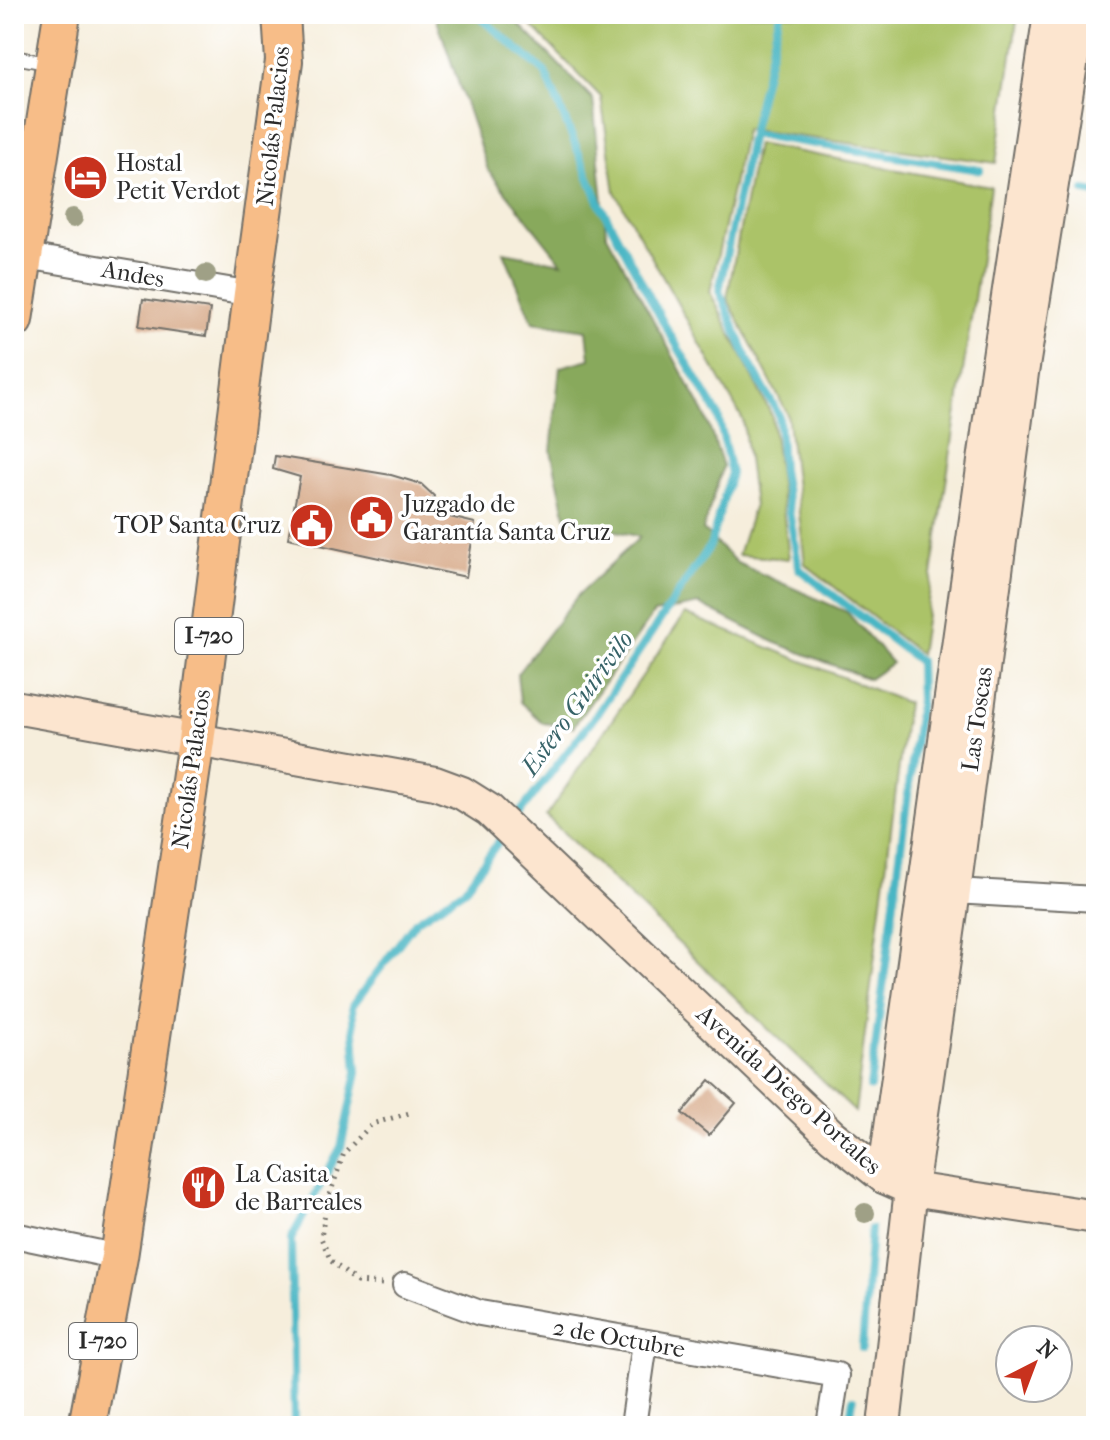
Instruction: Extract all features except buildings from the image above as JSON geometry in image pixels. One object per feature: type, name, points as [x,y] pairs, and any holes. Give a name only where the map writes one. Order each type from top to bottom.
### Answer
[{"type":"main road","points":[[14,320],[20,255],[62,14]]},
{"type":"main road","name":"Nicolás Palacios","points":[[87,1426],[119,1257],[196,741],[284,61],[281,14]]},
{"type":"street","name":"Las Toscas","points":[[884,1426],[898,1183],[992,404],[1050,14]]},
{"type":"street","name":"Las Toscas","points":[[898,1183],[954,891],[1022,373],[1079,14]]},
{"type":"street","name":"Andes","points":[[20,255],[252,294]]},
{"type":"street","points":[[14,707],[196,741]]},
{"type":"street","name":"Avenida Diego Portales","points":[[196,741],[435,783],[462,793],[489,810],[537,854],[832,1136],[898,1183],[1096,1217]]},
{"type":"street","points":[[954,891],[1096,899]]},
{"type":"street","points":[[14,1235],[119,1257]]},
{"type":"street","name":"2 de Octubre","points":[[405,1285],[480,1313],[837,1375],[829,1426]]},
{"type":"street","points":[[633,1426],[645,1343]]},
{"type":"lane","points":[[14,57],[55,64]]},
{"type":"path","points":[[405,1285],[357,1282],[331,1261],[321,1238],[326,1206],[344,1153],[372,1124],[413,1112]]},
{"type":"green space","points":[[435,14],[509,14],[593,99],[606,233],[705,415],[723,466],[703,530],[737,563],[847,612],[892,663],[869,679],[774,642],[699,604],[654,613],[573,727],[543,723],[520,702],[517,674],[579,594],[640,537],[566,518],[551,451],[560,367],[590,359],[587,330],[533,322],[504,252],[562,263],[488,170]]},
{"type":"green space","points":[[520,14],[1018,14],[996,163],[745,129],[710,292],[772,416],[789,559],[738,555],[754,505],[743,420],[615,192],[601,97]]},
{"type":"green space","points":[[756,144],[991,187],[920,654],[805,564],[787,413],[727,298]]},
{"type":"green space","points":[[685,614],[907,703],[855,1112],[546,816]]},
{"type":"waterway","name":"Estero Guirivilo","points":[[476,14],[545,72],[601,206],[663,322],[718,415],[731,473],[710,546],[596,715],[512,823]]},
{"type":"waterway","points":[[780,14],[751,134],[719,291],[749,362],[779,415],[782,470],[799,569],[919,661],[920,701],[870,1087]]},
{"type":"waterway","points":[[751,134],[980,170]]},
{"type":"waterway","points":[[1085,191],[1096,193]]},
{"type":"waterway","name":"Estero Guirivilo","points":[[294,1426],[291,1239],[341,1147],[357,1072],[352,1006],[416,921],[464,890],[504,834]]},
{"type":"waterway","points":[[862,1348],[871,1229]]},
{"type":"waterway","points":[[849,1426],[853,1400]]},
{"type":"place","name":"Hostal Petit Verdot","points":[[85,177]]},
{"type":"place","name":"Juzgado de Garantía Santa Cruz","points":[[372,518]]},
{"type":"place","name":"TOP Santa Cruz","points":[[312,525]]},
{"type":"place","name":"La Casita de Barreales","points":[[204,1188]]}]
